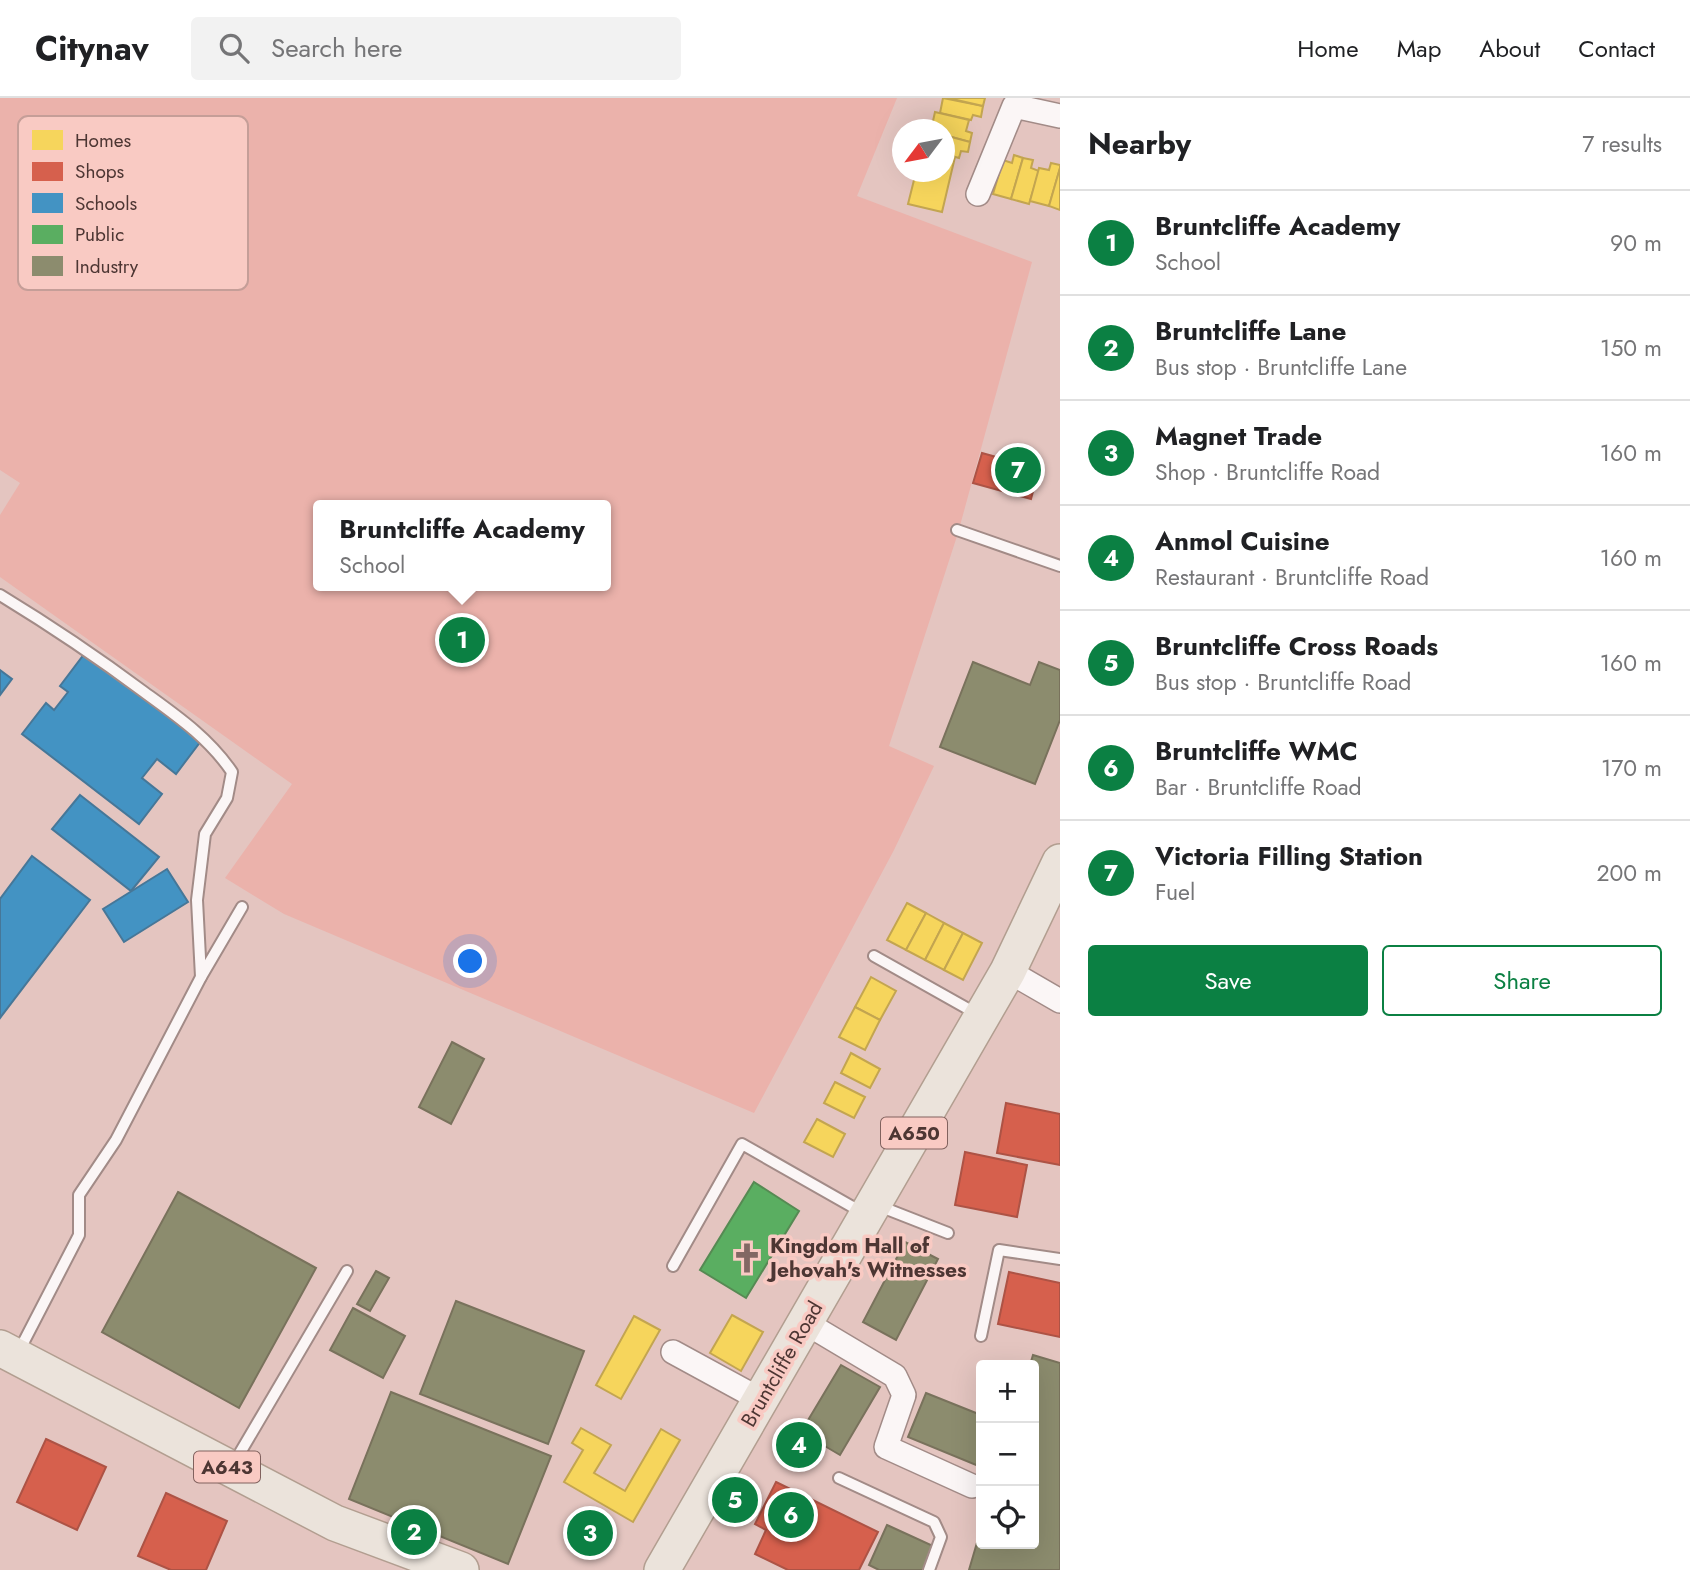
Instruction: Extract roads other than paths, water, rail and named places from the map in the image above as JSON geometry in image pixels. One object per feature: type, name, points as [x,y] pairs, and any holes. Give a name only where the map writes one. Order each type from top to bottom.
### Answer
[{"type":"main road","name":"Bruntcliffe Road","points":[[662,1570],[1008,971],[1060,862]]},
{"type":"main road","name":"A643","points":[[5,1355],[335,1523],[460,1570]]},
{"type":"street","points":[[978,194],[1014,106],[1060,117]]},
{"type":"street","points":[[1008,971],[1060,1001]]},
{"type":"street","points":[[806,1323],[895,1376],[904,1395],[886,1447],[972,1486]]},
{"type":"street","points":[[673,1352],[761,1400]]},
{"type":"lane","points":[[957,530],[1060,566]]},
{"type":"lane","points":[[0,595],[78,643],[188,724],[217,751],[232,772],[227,798],[205,834],[197,900],[201,977]]},
{"type":"lane","points":[[5,1355],[79,1235],[79,1195],[117,1140],[201,977],[242,907]]},
{"type":"lane","points":[[874,956],[982,1016]]},
{"type":"lane","points":[[673,1266],[742,1144],[870,1209],[948,1233]]},
{"type":"lane","points":[[981,1336],[999,1250],[1060,1259]]},
{"type":"lane","points":[[230,1468],[347,1271]]},
{"type":"lane","points":[[839,1478],[934,1522],[940,1537],[929,1570]]},
{"type":"place","name":"Victoria Filling Station","points":[[1018,470]]},
{"type":"place","name":"Bruntcliffe Academy","points":[[462,640]]},
{"type":"place","name":"Kingdom Hall of Jehovah's Witnesses","points":[[747,1258]]},
{"type":"place","name":"Anmol Cuisine","points":[[799,1445]]},
{"type":"place","name":"Bruntcliffe Cross Roads","points":[[735,1500]]},
{"type":"place","name":"Bruntcliffe WMC","points":[[791,1515]]},
{"type":"place","name":"Bruntcliffe Lane","points":[[414,1532]]},
{"type":"place","name":"Magnet Trade","points":[[590,1533]]}]
